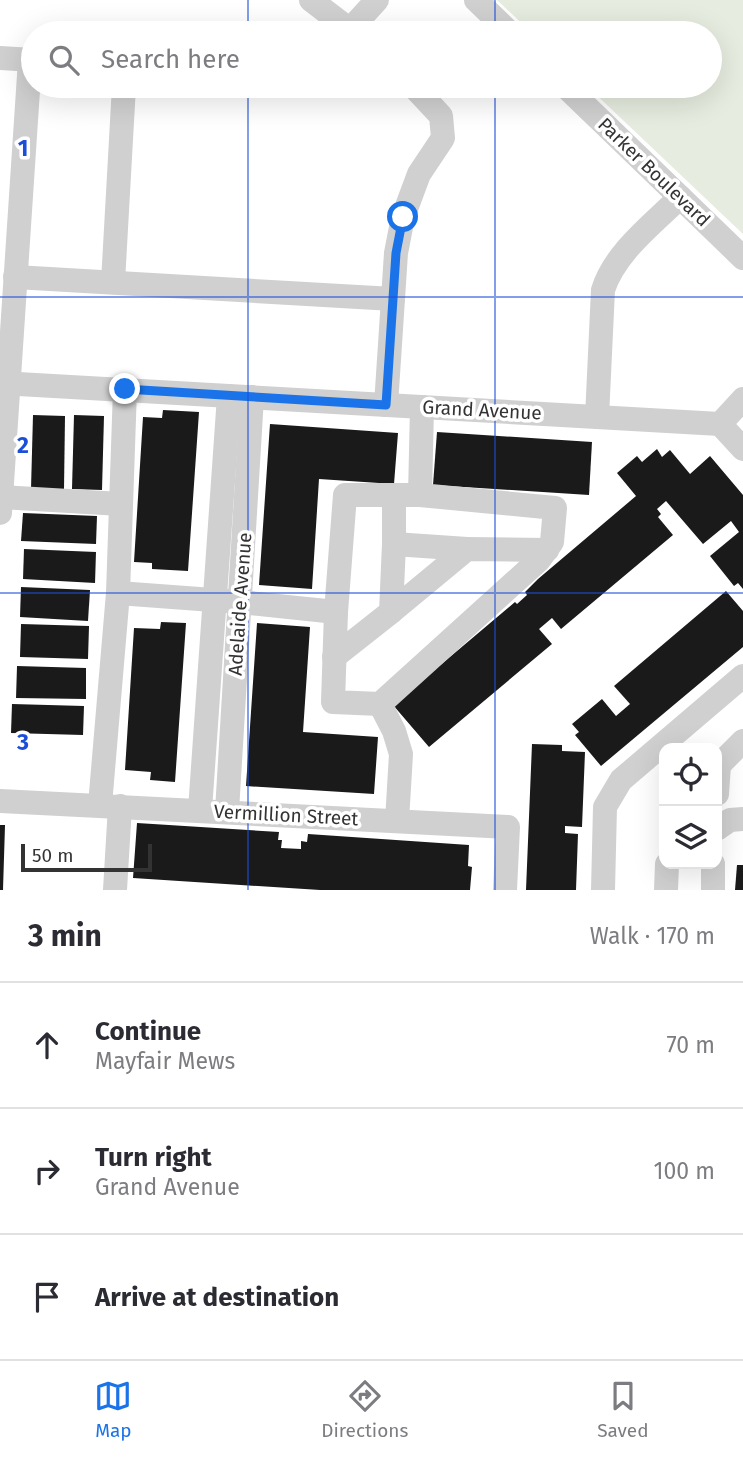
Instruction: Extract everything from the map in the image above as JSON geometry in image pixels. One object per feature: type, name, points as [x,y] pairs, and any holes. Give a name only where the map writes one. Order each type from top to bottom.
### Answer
[{"type":"street","points":[[311,0],[337,21]]},
{"type":"street","points":[[359,21],[377,0]]},
{"type":"street","points":[[476,0],[498,21]]},
{"type":"street","points":[[0,58],[21,59]]},
{"type":"street","points":[[28,98],[5,383],[0,502],[121,504]]},
{"type":"street","points":[[113,282],[123,98]]},
{"type":"street","points":[[386,405],[396,253],[403,217],[419,174],[443,138],[441,116],[424,98]]},
{"type":"street","name":"Parker Boulevard","points":[[577,98],[743,258]]},
{"type":"street","points":[[597,417],[604,290],[607,279],[633,244],[680,197]]},
{"type":"street","points":[[15,277],[393,299]]},
{"type":"street","name":"Grand Avenue","points":[[5,383],[720,424]]},
{"type":"street","points":[[114,890],[110,805],[125,389]]},
{"type":"street","name":"Adelaide Avenue","points":[[201,810],[214,601],[240,397]]},
{"type":"street","name":"Adelaide Avenue","points":[[227,811],[240,602],[240,397]]},
{"type":"street","points":[[743,398],[720,424],[743,449]]},
{"type":"street","points":[[420,495],[422,407]]},
{"type":"street","points":[[345,495],[394,495],[555,508],[552,542],[539,560],[380,704],[333,702],[336,612],[345,495]]},
{"type":"street","points":[[391,612],[394,495]]},
{"type":"street","points":[[394,544],[467,549],[547,550]]},
{"type":"street","points":[[334,657],[467,549]]},
{"type":"street","points":[[118,593],[336,612]]},
{"type":"street","points":[[603,890],[605,807],[621,780],[743,677]]},
{"type":"street","points":[[380,704],[394,731],[401,754],[397,821]]},
{"type":"street","points":[[722,762],[743,741]]},
{"type":"street","name":"Vermillion Street","points":[[0,801],[509,827],[505,890]]},
{"type":"street","points":[[722,826],[730,820],[743,819]]},
{"type":"street","points":[[666,890],[667,869]]},
{"type":"street","points":[[713,869],[713,890]]},
{"type":"shaded area","points":[[497,0],[743,0],[743,234],[600,98],[722,98],[722,21],[519,21]]},
{"type":"building","points":[[163,410],[199,412],[188,571],[152,569],[152,563],[134,562],[143,417],[162,418]]},
{"type":"building","points":[[33,415],[65,416],[64,489],[31,489]]},
{"type":"building","points":[[74,415],[104,416],[102,490],[72,489]]},
{"type":"building","points":[[270,424],[398,433],[394,484],[319,479],[312,589],[259,585]]},
{"type":"building","points":[[437,432],[592,442],[589,495],[433,485]]},
{"type":"building","points":[[657,449],[662,457],[670,450],[690,474],[710,456],[743,495],[743,589],[738,583],[734,586],[710,556],[739,532],[731,521],[703,544],[666,501],[657,509],[661,514],[658,517],[673,535],[561,629],[552,618],[539,629],[552,644],[429,747],[393,705],[515,602],[517,604],[538,579],[636,496],[617,473],[637,456],[642,462]]},
{"type":"building","points":[[23,513],[97,516],[96,544],[21,541]]},
{"type":"building","points":[[24,549],[96,552],[95,583],[23,579]]},
{"type":"building","points":[[21,587],[90,590],[88,621],[20,617]]},
{"type":"building","points":[[726,591],[743,611],[743,647],[601,766],[575,735],[579,732],[572,724],[602,699],[616,716],[630,704],[614,686]]},
{"type":"building","points":[[161,622],[186,623],[175,782],[150,780],[151,772],[125,770],[134,628],[160,629]]},
{"type":"building","points":[[257,623],[310,627],[303,732],[378,737],[374,794],[246,786]]},
{"type":"building","points":[[21,624],[89,626],[88,659],[20,657]]},
{"type":"building","points":[[17,666],[86,668],[86,699],[16,698]]},
{"type":"building","points":[[12,704],[84,706],[83,735],[11,733]]},
{"type":"building","points":[[532,744],[562,745],[562,751],[585,752],[582,827],[565,826],[565,833],[578,834],[576,890],[526,890]]},
{"type":"building","points":[[137,823],[279,832],[281,848],[301,849],[301,841],[307,842],[308,834],[469,845],[468,866],[472,867],[470,890],[320,890],[133,878]]},
{"type":"building","points":[[0,825],[5,825],[3,890],[0,890]]},
{"type":"building","points":[[737,865],[743,865],[743,890],[735,890]]},
{"type":"route","points":[[125,389],[386,405],[396,253],[403,217]]}]
